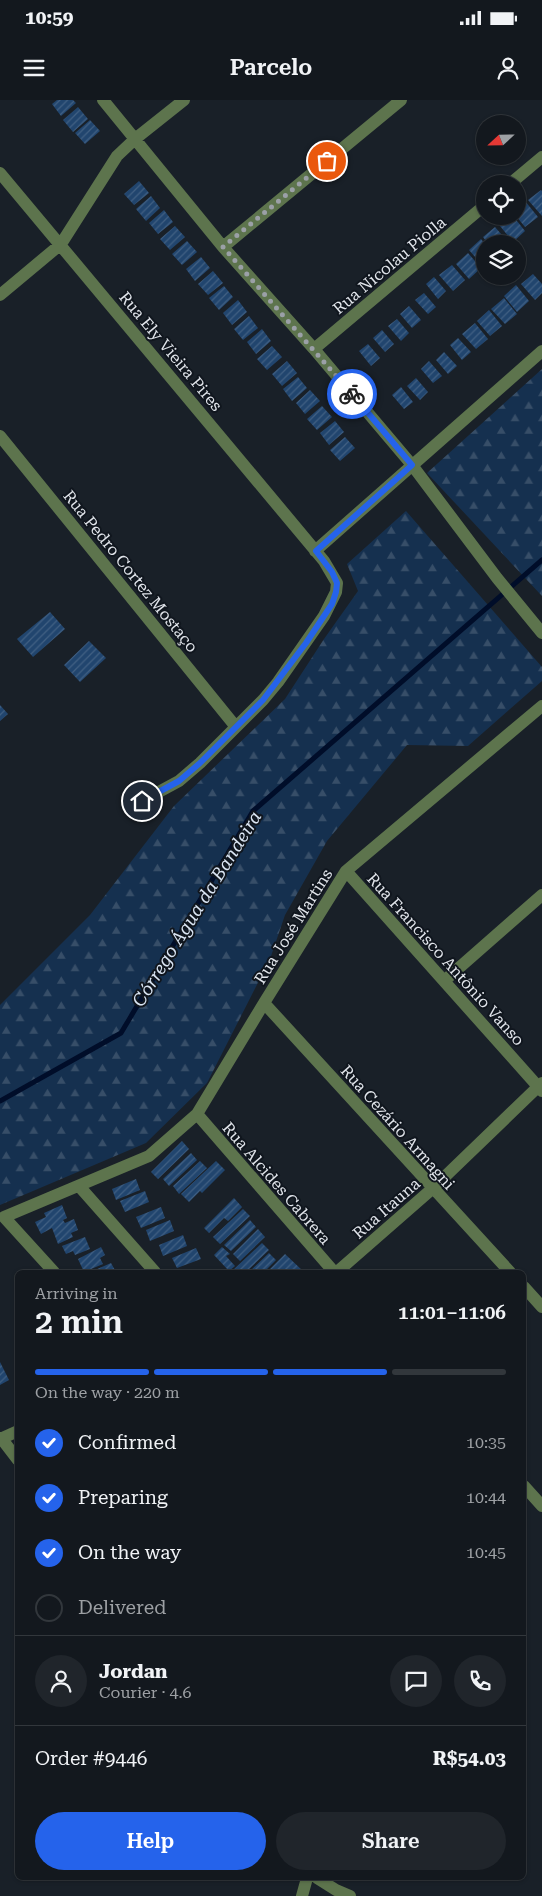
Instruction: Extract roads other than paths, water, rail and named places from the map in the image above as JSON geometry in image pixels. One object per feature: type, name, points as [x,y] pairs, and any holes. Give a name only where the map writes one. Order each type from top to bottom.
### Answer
[{"type":"street","points":[[103,100],[223,247],[314,349],[412,465],[497,578],[542,633]]},
{"type":"street","points":[[0,295],[61,244],[117,156],[135,139],[184,100]]},
{"type":"street","points":[[223,247],[401,100]]},
{"type":"street","points":[[521,175],[542,157]]},
{"type":"street","name":"Rua Ely Vieira Pires","points":[[0,173],[316,551],[332,572],[337,583],[332,604],[278,682],[263,700],[179,781],[142,801]]},
{"type":"street","name":"Rua Nicolau Piolla","points":[[314,349],[476,213]]},
{"type":"street","points":[[316,551],[542,351]]},
{"type":"street","name":"Rua Pedro Cortez Mostaço","points":[[0,436],[236,727]]},
{"type":"street","name":"Rua José Martins","points":[[52,1270],[4,1217],[149,1156],[196,1114],[346,871],[542,706]]},
{"type":"street","name":"Rua Francisco Antônio Vanso","points":[[346,871],[541,1087]]},
{"type":"street","points":[[444,981],[542,895]]},
{"type":"street","name":"Rua Cezário Armagni","points":[[264,1003],[432,1189],[508,1270]]},
{"type":"street","name":"Rua Itauna","points":[[337,1270],[432,1189],[541,1087]]},
{"type":"street","name":"Rua Alcides Cabrera","points":[[196,1114],[333,1270]]},
{"type":"street","points":[[78,1186],[153,1270]]},
{"type":"street","points":[[526,1290],[542,1307]]},
{"type":"street","points":[[15,1432],[1,1439],[15,1456]]},
{"type":"street","points":[[526,1488],[542,1506]]},
{"type":"street","points":[[302,1896],[306,1880]]},
{"type":"street","points":[[320,1880],[350,1896]]},
{"type":"waterway","name":"Córrego Água da Bandeira","points":[[0,1101],[121,1033],[253,811],[542,560]]}]
